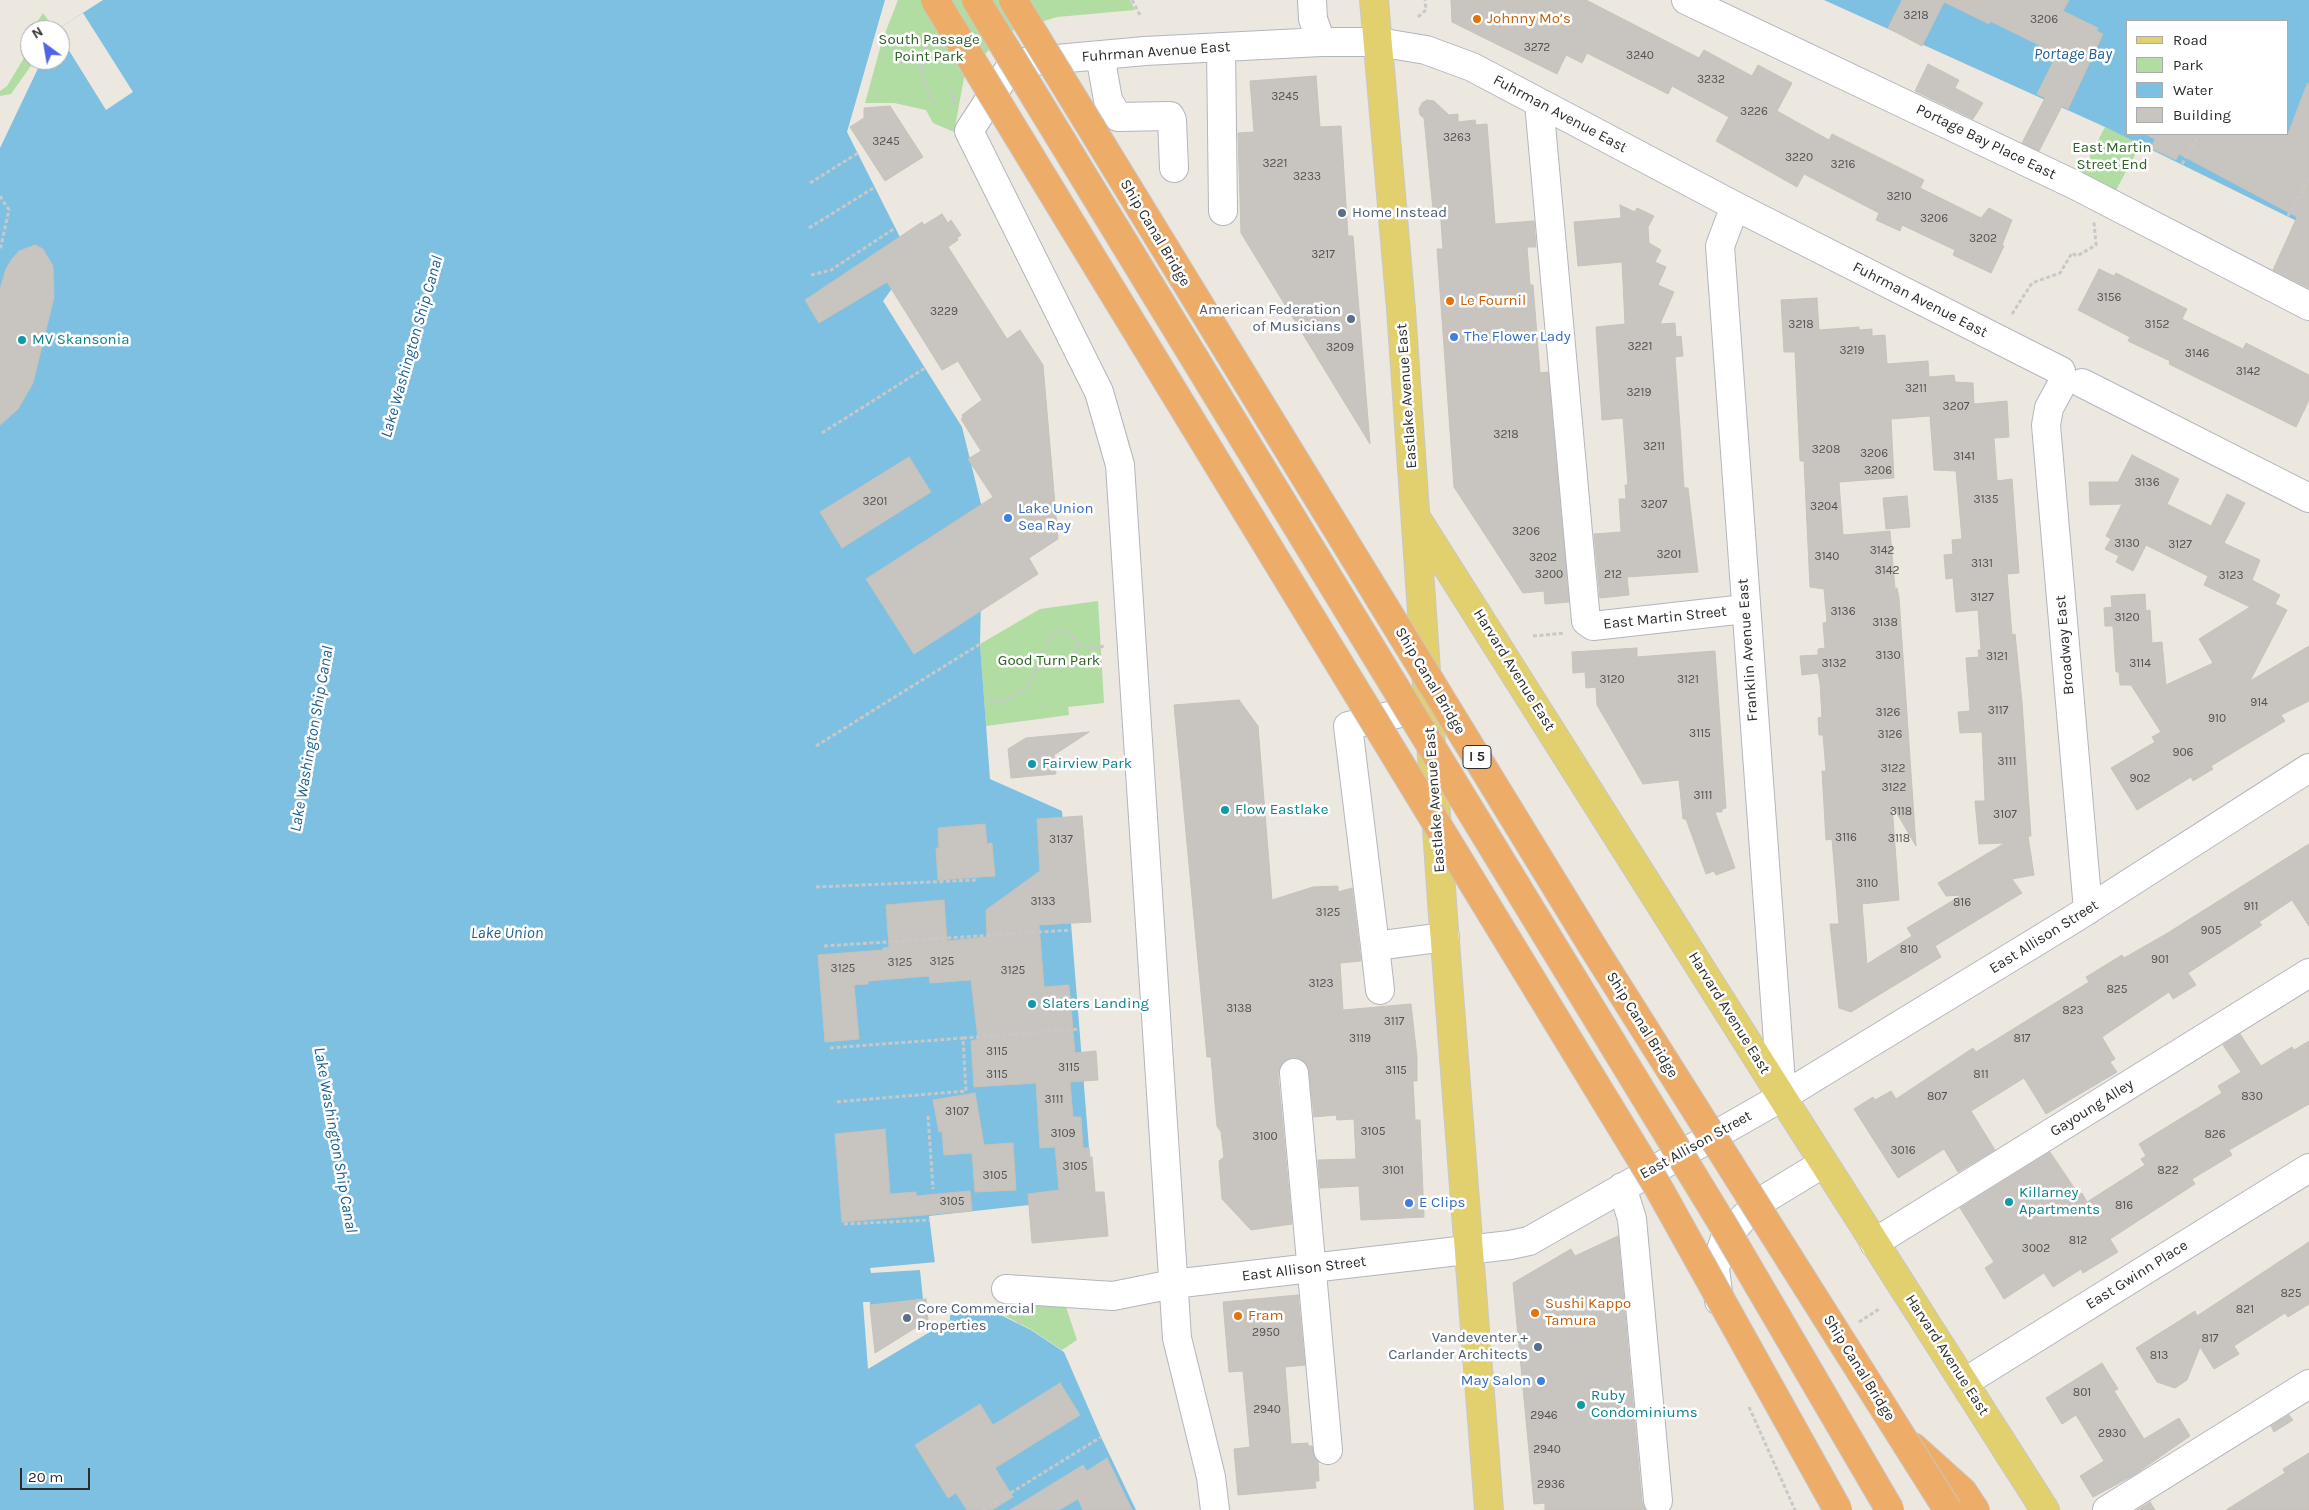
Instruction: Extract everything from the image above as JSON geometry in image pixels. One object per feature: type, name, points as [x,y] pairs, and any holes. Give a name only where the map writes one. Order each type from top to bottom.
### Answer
[{"type":"highway","points":[[935,0],[1658,1187],[1838,1510]]},
{"type":"highway","points":[[976,0],[1720,1220],[1890,1510]]},
{"type":"highway","name":"Ship Canal Bridge","points":[[1013,0],[1596,952],[1948,1510]]},
{"type":"highway","points":[[1903,1437],[1962,1492],[1975,1510]]},
{"type":"main road","name":"Eastlake Avenue East","points":[[1374,0],[1401,309],[1445,937],[1489,1510]]},
{"type":"main road","name":"Harvard Avenue East","points":[[1415,514],[1874,1243],[1965,1382],[2045,1510]]},
{"type":"street","points":[[1312,0],[1313,19],[1322,42]]},
{"type":"street","name":"Portage Bay Place East","points":[[1686,0],[2075,185],[2309,306]]},
{"type":"street","name":"Fuhrman Avenue East","points":[[1173,1284],[1120,465],[1099,392],[969,131],[1013,63],[1100,55],[1322,42],[1378,42],[1426,50],[1450,57],[2068,379],[2309,498]]},
{"type":"street","points":[[1221,47],[1223,211]]},
{"type":"street","points":[[1100,55],[1108,100],[1118,116],[1170,116],[1172,120],[1174,168]]},
{"type":"street","name":"East Martin Street","points":[[1539,103],[1586,621],[1593,626],[1745,609]]},
{"type":"street","name":"Franklin Avenue East","points":[[1735,206],[1720,246],[1782,1097]]},
{"type":"street","name":"Broadway East","points":[[2068,379],[2049,408],[2046,425],[2088,910]]},
{"type":"street","points":[[1380,990],[1348,726],[1429,706]]},
{"type":"street","name":"East Allison Street","points":[[1006,1289],[1113,1296],[1173,1284],[1469,1250],[1529,1241],[1782,1097],[2088,910],[2309,768]]},
{"type":"street","points":[[1375,946],[1445,937]]},
{"type":"street","name":"Gayoung Alley","points":[[1874,1243],[2309,972]]},
{"type":"street","points":[[1294,1073],[1328,1450]]},
{"type":"street","points":[[1753,1382],[1721,1318],[1715,1268],[1724,1241],[1744,1217],[1768,1196],[1824,1163]]},
{"type":"street","name":"East Gwinn Place","points":[[1965,1382],[2309,1168]]},
{"type":"street","points":[[1622,1187],[1632,1219],[1658,1501]]},
{"type":"street","points":[[1173,1284],[1177,1338],[1211,1477],[1215,1510]]},
{"type":"street","points":[[2107,1510],[2309,1384]]},
{"type":"path","points":[[1132,0],[1141,17]]},
{"type":"path","points":[[1418,17],[1426,10],[1425,0]]},
{"type":"path","points":[[934,31],[922,55],[921,74],[932,101],[938,106]]},
{"type":"path","points":[[952,89],[955,105]]},
{"type":"path","points":[[2182,164],[2198,135]]},
{"type":"path","points":[[810,183],[858,153]]},
{"type":"path","points":[[2288,216],[2309,178]]},
{"type":"path","points":[[809,228],[875,187]]},
{"type":"path","points":[[0,196],[9,210],[0,250]]},
{"type":"path","points":[[2012,314],[2032,283],[2060,273],[2072,253],[2078,256],[2096,246],[2093,234],[2094,219]]},
{"type":"path","points":[[811,275],[831,270],[895,228]]},
{"type":"path","points":[[822,433],[926,368]]},
{"type":"path","points":[[990,699],[998,702],[1006,700],[1027,688],[1040,664],[1050,637],[1056,631],[1063,630],[1072,636],[1079,645],[1092,648]]},
{"type":"path","points":[[1533,636],[1548,634]]},
{"type":"path","points":[[816,746],[980,644]]},
{"type":"path","points":[[1040,664],[1050,665],[1071,660],[1079,645]]},
{"type":"path","points":[[816,888],[977,880]]},
{"type":"path","points":[[824,946],[1071,930]]},
{"type":"path","points":[[830,1048],[1079,1029]]},
{"type":"path","points":[[834,1102],[966,1091],[963,1038]]},
{"type":"path","points":[[928,1116],[933,1189]]},
{"type":"path","points":[[844,1224],[930,1220]]},
{"type":"path","points":[[1018,1324],[1021,1318]]},
{"type":"path","points":[[983,1510],[1101,1438]]},
{"type":"green space","name":"South Passage Point Park","points":[[898,0],[1130,0],[1135,10],[1057,17],[1004,33],[964,78],[954,132],[933,123],[926,110],[894,103],[865,103],[882,41]]},
{"type":"green space","points":[[43,13],[48,20],[38,20]]},
{"type":"green space","points":[[20,65],[20,70],[28,70],[11,94],[0,96],[0,91],[7,86]]},
{"type":"green space","name":"East Martin Street End","points":[[2105,127],[2141,144],[2109,203],[2075,185]]},
{"type":"green space","name":"Good Turn Park","points":[[1098,601],[1104,703],[1068,707],[1069,715],[986,726],[980,644],[1040,609]]},
{"type":"green space","points":[[1014,1301],[1059,1301],[1066,1307],[1077,1340],[1062,1350],[1032,1330],[1005,1316]]},
{"type":"water","name":"Lake Union","points":[[103,0],[885,0],[847,132],[912,261],[883,301],[962,427],[983,512],[980,644],[990,779],[1062,811],[1093,1198],[929,1216],[942,1318],[980,1305],[1031,1330],[1064,1352],[1101,1437],[1136,1510],[0,1510],[0,148],[37,70],[70,70],[70,21]]},
{"type":"water","name":"Portage Bay","points":[[1824,0],[2309,0],[2309,227],[2105,127]]},
{"type":"pier","points":[[83,13],[133,92],[106,110],[70,52],[70,21]]},
{"type":"pier","points":[[937,1262],[944,1315],[950,1313],[950,1320],[868,1369],[863,1302],[870,1302],[870,1305],[923,1299],[920,1270],[871,1273],[870,1268]]},
{"type":"building","points":[[1451,0],[1586,0],[1699,58],[1704,50],[1752,76],[1758,65],[1792,83],[1777,111],[1829,140],[1832,134],[1924,180],[1920,188],[1981,218],[1989,208],[2012,220],[2002,245],[2004,246],[1991,273],[1953,255],[1955,250],[1902,225],[1900,231],[1876,220],[1879,213],[1804,174],[1797,187],[1716,141],[1729,117],[1672,86],[1668,94],[1587,53],[1582,63],[1566,55],[1557,74],[1452,22]]},
{"type":"building","points":[[1902,0],[2069,0],[2063,11],[2098,28],[2097,31],[2103,34],[2068,109],[2062,106],[2039,151],[2022,143],[2045,98],[2037,94],[2057,54],[1990,21],[1989,24],[1944,2],[1922,46],[1888,28]]},
{"type":"building","points":[[1928,64],[1959,80],[1955,88],[1983,103],[1973,119],[1915,91]]},
{"type":"building","points":[[1316,76],[1320,127],[1341,126],[1348,236],[1353,236],[1370,444],[1241,233],[1238,133],[1254,132],[1250,81]]},
{"type":"building","points":[[2307,84],[2309,84],[2309,288],[2273,270],[2297,217],[2179,154],[2176,160],[2151,148],[2155,139],[2147,135],[2289,135]]},
{"type":"building","points":[[1427,100],[1434,101],[1449,115],[1458,114],[1458,122],[1475,120],[1476,125],[1487,124],[1495,224],[1534,221],[1536,247],[1527,247],[1530,285],[1533,285],[1540,373],[1548,372],[1569,602],[1545,604],[1544,591],[1523,593],[1454,487],[1437,249],[1443,249],[1440,209],[1433,210],[1424,118],[1420,115],[1419,109],[1422,103]]},
{"type":"building","points":[[890,106],[923,157],[885,181],[850,127],[864,118],[864,108]]},
{"type":"building","points":[[1620,205],[1635,212],[1637,208],[1654,216],[1648,227],[1649,243],[1661,250],[1655,262],[1666,267],[1658,285],[1674,292],[1660,324],[1675,323],[1676,337],[1681,336],[1683,356],[1675,357],[1684,488],[1688,488],[1698,572],[1627,577],[1629,595],[1600,598],[1594,534],[1621,532],[1619,499],[1626,499],[1625,485],[1628,485],[1623,418],[1602,420],[1596,327],[1625,324],[1622,262],[1578,266],[1574,222],[1621,218]]},
{"type":"building","name":"Lake Union Sea Ray","points":[[942,214],[948,223],[951,220],[961,235],[957,238],[958,240],[948,247],[1007,339],[1020,330],[1043,365],[1058,539],[1029,558],[1038,574],[914,654],[866,579],[993,497],[968,459],[981,451],[961,419],[963,418],[962,415],[982,400],[958,361],[942,370],[887,282],[819,323],[805,300],[922,222],[924,225]]},
{"type":"building","name":"MV Skansonia","points":[[35,245],[43,249],[53,266],[54,297],[33,383],[18,409],[0,425],[0,289],[6,269],[12,259],[19,251]]},
{"type":"building","points":[[2099,269],[2114,276],[2116,273],[2187,309],[2182,319],[2243,349],[2246,343],[2309,375],[2309,400],[2296,427],[2169,364],[2170,361],[2128,341],[2130,337],[2078,310]]},
{"type":"building","points":[[1817,298],[1819,330],[1859,327],[1859,330],[1872,329],[1872,336],[1885,335],[1887,364],[1928,361],[1929,377],[1954,375],[1955,382],[1973,383],[1974,404],[2007,401],[2009,437],[1994,438],[1997,481],[2012,479],[2019,573],[2007,574],[2012,635],[2015,634],[2022,702],[2031,836],[2028,836],[2034,875],[2012,879],[2022,893],[1935,946],[1941,957],[1851,1012],[1839,1008],[1830,924],[1839,924],[1832,839],[1826,840],[1822,771],[1826,771],[1823,735],[1819,735],[1818,718],[1822,717],[1820,683],[1818,673],[1802,675],[1800,656],[1818,655],[1818,649],[1825,648],[1823,623],[1827,622],[1824,589],[1810,587],[1804,461],[1800,461],[1795,352],[1784,352],[1781,300]],"holes":[[[1930,416],[1934,470],[1956,471],[1962,539],[1952,540],[1953,554],[1944,555],[1946,579],[1953,578],[1956,612],[1978,610],[1981,650],[1978,650],[1979,657],[1966,658],[1970,711],[1958,712],[1960,733],[1982,732],[1985,801],[1975,801],[1979,844],[2005,843],[1938,883],[1946,896],[1962,895],[1907,928],[1912,936],[1867,964],[1862,904],[1899,900],[1892,805],[1916,846],[1899,598],[1897,588],[1895,589],[1890,531],[1843,535],[1839,482],[1894,478],[1891,419]]]},
{"type":"building","points":[[2132,455],[2179,479],[2167,504],[2211,526],[2227,494],[2245,503],[2224,543],[2260,560],[2252,580],[2280,595],[2275,604],[2287,610],[2250,681],[2309,646],[2309,701],[2281,715],[2285,721],[2211,766],[2213,769],[2193,781],[2191,777],[2137,810],[2111,768],[2155,742],[2152,737],[2161,732],[2131,685],[2120,685],[2119,672],[2116,672],[2113,626],[2105,626],[2104,608],[2112,607],[2111,596],[2145,594],[2146,611],[2150,610],[2152,643],[2162,642],[2166,685],[2213,663],[2199,639],[2250,607],[2204,585],[2208,576],[2146,545],[2133,571],[2116,562],[2119,556],[2105,549],[2111,539],[2106,536],[2122,504],[2090,505],[2089,482],[2118,482]]},
{"type":"building","points":[[909,457],[931,492],[842,548],[820,512]]},
{"type":"building","points":[[1907,496],[1910,527],[1886,529],[1883,498]]},
{"type":"building","points":[[1637,648],[1637,657],[1715,651],[1726,808],[1722,809],[1722,812],[1715,812],[1735,868],[1716,875],[1714,871],[1706,874],[1686,819],[1683,819],[1679,780],[1643,784],[1597,705],[1596,687],[1586,688],[1585,672],[1573,673],[1572,652]]},
{"type":"building","points":[[1239,700],[1258,726],[1272,900],[1313,887],[1338,886],[1338,892],[1352,888],[1361,961],[1340,963],[1343,1010],[1411,1004],[1417,1057],[1417,1081],[1413,1081],[1415,1120],[1420,1120],[1424,1217],[1361,1220],[1359,1186],[1320,1188],[1318,1160],[1356,1159],[1354,1119],[1337,1120],[1336,1115],[1314,1117],[1309,1071],[1306,1064],[1300,1059],[1293,1057],[1285,1061],[1280,1067],[1278,1074],[1292,1224],[1251,1230],[1222,1199],[1219,1161],[1224,1157],[1221,1132],[1217,1126],[1211,1057],[1207,1057],[1174,705]]},
{"type":"building","name":"Fairview Park","points":[[1089,732],[1054,755],[1056,774],[1011,778],[1008,749],[1026,738]]},
{"type":"building","points":[[1082,816],[1091,922],[1039,925],[1044,987],[1069,985],[1075,1053],[1096,1051],[1098,1080],[1070,1082],[1073,1117],[1081,1117],[1083,1148],[1089,1148],[1090,1157],[1092,1157],[1095,1192],[1104,1192],[1108,1236],[1032,1243],[1028,1194],[1059,1190],[1055,1147],[1040,1148],[1036,1083],[974,1087],[971,1041],[978,1039],[971,980],[930,983],[929,976],[868,981],[868,984],[854,985],[859,1039],[825,1042],[818,955],[883,950],[883,948],[889,947],[886,905],[944,900],[947,941],[987,937],[986,910],[1040,871],[1037,819]]},
{"type":"building","points":[[985,824],[987,844],[992,843],[995,876],[938,880],[936,848],[939,848],[938,828]]},
{"type":"building","points":[[2309,844],[2309,926],[2292,900],[2259,922],[2262,925],[2188,973],[2196,985],[2173,999],[2169,992],[2102,1037],[2115,1059],[2110,1062],[2117,1072],[2046,1114],[2024,1078],[1971,1111],[1995,1150],[1958,1172],[1944,1149],[1898,1178],[1854,1109],[1873,1097],[1875,1100],[1891,1091],[1896,1099],[1973,1048],[1976,1052],[2089,982],[2086,977],[2122,955],[2124,958],[2166,934]]},
{"type":"building","points":[[2240,1034],[2261,1066],[2292,1047],[2294,1050],[2309,1041],[2309,1104],[2229,1150],[2232,1155],[2192,1179],[2195,1184],[2110,1239],[2118,1252],[2083,1273],[2081,1269],[2053,1287],[2044,1273],[2004,1299],[1985,1268],[1994,1262],[1960,1208],[2050,1152],[2079,1195],[2082,1193],[2087,1202],[2145,1165],[2141,1159],[2146,1156],[2139,1144],[2222,1093],[2218,1086],[2241,1072],[2223,1045]]},
{"type":"building","points":[[975,1093],[984,1145],[1013,1143],[1016,1190],[975,1192],[972,1153],[944,1155],[942,1131],[939,1132],[933,1100]]},
{"type":"building","points":[[885,1129],[890,1194],[916,1192],[916,1196],[970,1191],[972,1211],[842,1222],[835,1134]]},
{"type":"building","name":"Ruby Condominiums","points":[[1618,1236],[1642,1502],[1645,1510],[1545,1510],[1545,1503],[1534,1504],[1513,1283],[1571,1249],[1575,1256]]},
{"type":"building","points":[[2309,1242],[2309,1304],[2288,1317],[2285,1313],[2234,1346],[2239,1354],[2214,1369],[2200,1347],[2187,1380],[2175,1388],[2157,1382],[2136,1348],[2195,1311],[2197,1316]]},
{"type":"building","points":[[1298,1295],[1305,1365],[1285,1367],[1291,1444],[1308,1443],[1308,1446],[1312,1446],[1318,1461],[1319,1481],[1315,1481],[1316,1488],[1238,1495],[1234,1449],[1250,1447],[1243,1371],[1229,1372],[1223,1302]]},
{"type":"building","points":[[926,1299],[928,1320],[875,1353],[870,1305]]},
{"type":"building","points":[[2102,1363],[2118,1389],[2114,1391],[2144,1439],[2179,1418],[2190,1436],[2134,1475],[2093,1497],[2080,1476],[2104,1461],[2076,1415],[2062,1424],[2046,1398]]},
{"type":"building","points":[[1060,1383],[1080,1415],[995,1468],[1013,1497],[992,1510],[967,1510],[956,1493],[948,1498],[915,1445],[980,1404],[993,1425]]},
{"type":"building","points":[[2289,1415],[2293,1420],[2274,1432],[2271,1426]]},
{"type":"building","points":[[2309,1453],[2309,1510],[2226,1510],[2285,1473],[2283,1469]]},
{"type":"building","points":[[1107,1458],[1132,1510],[1083,1510],[1078,1499],[1059,1510],[1010,1510],[1083,1465],[1087,1471]]},
{"type":"building","points":[[2150,1502],[2155,1510],[2137,1510]]},
{"type":"place","name":"Johnny Mo’s","points":[[1477,19]]},
{"type":"place","name":"Home Instead","points":[[1342,213]]},
{"type":"place","name":"Le Fournil","points":[[1450,301]]},
{"type":"place","name":"American Federation of Musicians","points":[[1351,319]]},
{"type":"place","name":"The Flower Lady","points":[[1454,337]]},
{"type":"place","name":"MV Skansonia","points":[[22,340]]},
{"type":"place","name":"Lake Union Sea Ray","points":[[1008,518]]},
{"type":"place","name":"Fairview Park","points":[[1032,764]]},
{"type":"place","name":"Flow Eastlake","points":[[1225,810]]},
{"type":"place","name":"Slaters Landing","points":[[1032,1004]]},
{"type":"place","name":"Killarney Apartments","points":[[2009,1202]]},
{"type":"place","name":"E Clips","points":[[1409,1203]]},
{"type":"place","name":"Sushi Kappo Tamura","points":[[1535,1313]]},
{"type":"place","name":"Fram","points":[[1238,1316]]},
{"type":"place","name":"Core Commercial Properties","points":[[907,1318]]},
{"type":"place","name":"Vandeventer + Carlander Architects","points":[[1538,1347]]},
{"type":"place","name":"May Salon","points":[[1541,1381]]},
{"type":"place","name":"Ruby Condominiums","points":[[1581,1405]]},
{"type":"water label","name":"Lake Washington Ship Canal","points":[[412,347]]},
{"type":"water label","name":"Lake Washington Ship Canal","points":[[312,739]]},
{"type":"water label","name":"Lake Washington Ship Canal","points":[[335,1140]]}]
